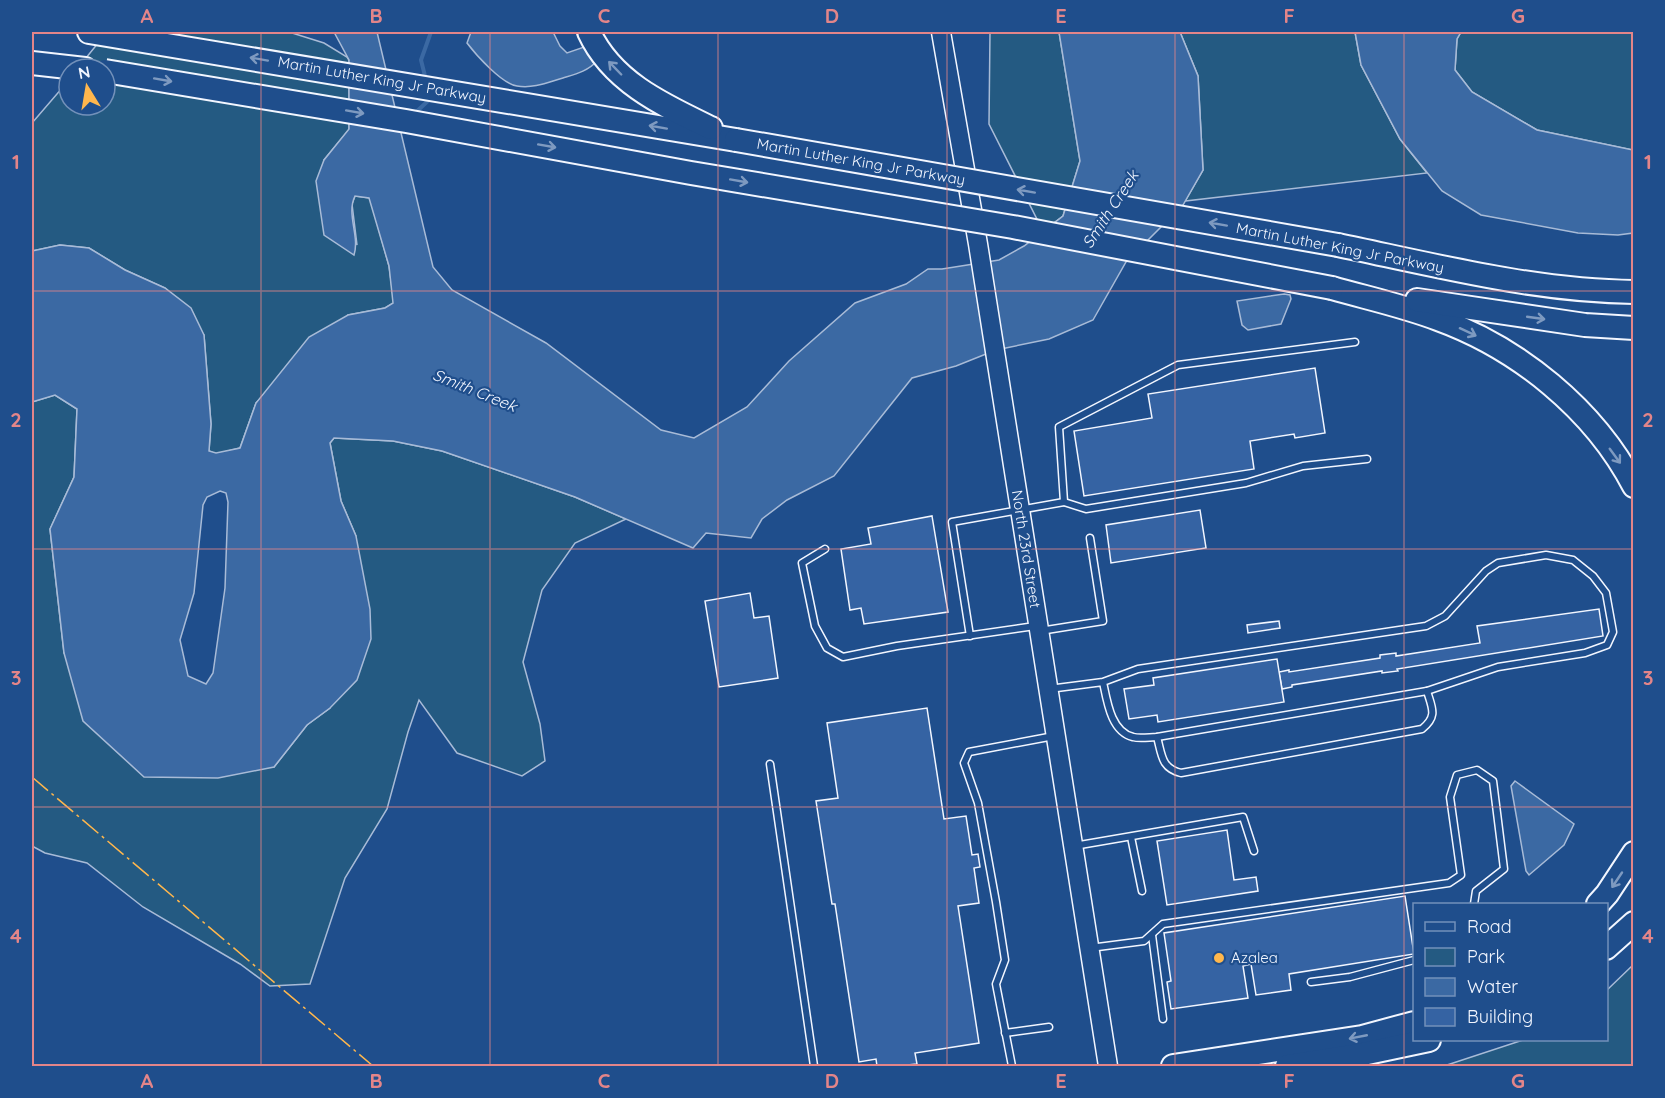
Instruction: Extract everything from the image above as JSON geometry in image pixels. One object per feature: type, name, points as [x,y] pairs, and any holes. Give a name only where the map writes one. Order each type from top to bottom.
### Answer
[{"type":"highway","name":"Martin Luther King Jr Parkway","points":[[89,32],[736,140],[1338,245],[1451,269],[1551,285],[1634,292]]},
{"type":"highway","points":[[589,32],[609,63],[634,87],[667,107],[736,140]]},
{"type":"highway","points":[[32,63],[57,66]]},
{"type":"highway","points":[[117,73],[1013,227],[1332,288],[1585,325],[1634,328]]},
{"type":"highway","points":[[1332,288],[1438,319],[1472,333],[1507,352],[1536,373],[1592,426],[1626,470],[1634,486]]},
{"type":"highway","points":[[1599,903],[1634,853]]},
{"type":"highway","points":[[1608,946],[1634,923]]},
{"type":"highway","points":[[1173,1066],[1362,1037],[1413,1023]]},
{"type":"highway","points":[[1287,1066],[1358,1055],[1424,1041]]},
{"type":"main road","name":"North 23rd Street","points":[[941,32],[978,244],[1108,1066]]},
{"type":"lane","points":[[1064,502],[1059,427],[1178,365],[1355,342]]},
{"type":"lane","points":[[970,636],[952,522],[1064,502],[1086,509],[1246,483],[1303,466],[1367,459]]},
{"type":"lane","points":[[825,549],[802,563],[815,626],[827,648],[843,657],[897,646],[1103,621],[1090,538]]},
{"type":"lane","points":[[1049,690],[1103,682],[1138,669],[1426,626],[1445,616],[1486,571],[1498,562],[1546,555],[1573,560],[1593,576],[1606,593],[1613,632],[1607,645],[1585,653],[1498,667],[1427,691],[1157,737],[1132,737],[1116,726],[1103,682]]},
{"type":"lane","points":[[1157,737],[1164,762],[1170,770],[1182,773],[1422,729],[1431,721],[1433,713],[1427,691]]},
{"type":"lane","points":[[1011,1066],[996,984],[1005,960],[998,914],[978,803],[964,763],[969,752],[1056,735]]},
{"type":"lane","points":[[770,764],[814,1066]]},
{"type":"lane","points":[[1090,948],[1144,941],[1163,924],[1449,883],[1461,875],[1450,797],[1457,775],[1477,770],[1493,781],[1504,869],[1476,891],[1474,903]]},
{"type":"lane","points":[[1073,846],[1243,817],[1254,851]]},
{"type":"lane","points":[[1131,837],[1142,891]]},
{"type":"lane","points":[[1152,935],[1163,1019]]},
{"type":"lane","points":[[1311,982],[1350,976],[1413,960]]},
{"type":"lane","points":[[1005,1033],[1049,1027]]},
{"type":"green space","points":[[107,32],[289,32],[324,43],[349,60],[349,130],[324,160],[357,245],[352,204],[355,196],[370,198],[389,266],[394,303],[385,308],[348,315],[256,403],[240,448],[216,454],[209,451],[211,424],[204,335],[165,288],[125,270],[89,248],[60,245],[32,251],[32,123],[57,94],[57,117],[117,117],[117,57],[87,57]]},
{"type":"green space","points":[[990,32],[1059,32],[1080,161],[1063,216],[1043,231],[989,124]]},
{"type":"green space","points":[[1180,32],[1355,32],[1361,65],[1400,139],[1427,173],[1185,201],[1203,170],[1198,76]]},
{"type":"green space","points":[[1461,32],[1633,32],[1633,150],[1537,130],[1472,92],[1455,70],[1457,39]]},
{"type":"green space","points":[[55,395],[77,409],[74,477],[50,529],[64,653],[274,767],[307,725],[330,708],[356,536],[341,501],[330,443],[334,438],[393,441],[442,451],[575,497],[626,519],[575,543],[542,590],[523,662],[540,724],[545,761],[522,776],[457,753],[419,700],[387,809],[345,878],[310,984],[270,986],[240,964],[143,907],[87,863],[45,853],[32,846],[32,402]]},
{"type":"green space","points":[[1633,965],[1633,1066],[1444,1066],[1520,1041],[1608,1041],[1608,989]]},
{"type":"water","name":"Smith Creek","points":[[334,32],[377,32],[433,267],[452,290],[546,343],[661,430],[694,438],[747,407],[789,361],[855,303],[906,284],[928,269],[999,260],[1024,246],[1063,216],[1080,161],[1059,32],[1180,32],[1198,76],[1203,170],[1183,205],[1126,262],[1093,320],[1049,339],[996,350],[956,366],[912,378],[834,476],[787,500],[762,519],[751,538],[706,533],[693,548],[575,497],[442,451],[393,441],[334,438],[330,443],[341,501],[356,536],[370,609],[371,639],[357,680],[330,708],[307,725],[274,767],[218,778],[144,777],[83,721],[64,653],[50,529],[74,477],[77,409],[55,395],[32,402],[32,251],[60,245],[89,248],[125,270],[165,288],[191,308],[204,335],[211,424],[209,451],[216,453],[240,448],[256,403],[309,337],[348,315],[385,308],[393,303],[389,266],[369,198],[355,196],[353,203],[354,255],[324,235],[316,181],[324,160],[349,129],[349,60]],"holes":[[[220,491],[226,493],[228,502],[225,588],[213,673],[206,684],[188,676],[180,640],[194,593],[203,505],[207,497]]]},
{"type":"water","points":[[471,32],[553,32],[560,46],[567,53],[584,47],[597,61],[586,70],[573,75],[535,86],[517,86],[497,75],[471,48],[467,43]]},
{"type":"water","points":[[1355,32],[1461,32],[1457,39],[1455,70],[1472,92],[1537,130],[1633,150],[1633,233],[1618,235],[1578,233],[1481,215],[1442,191],[1400,139],[1361,65]]},
{"type":"water","points":[[1290,295],[1291,299],[1281,324],[1248,330],[1242,325],[1237,301]]},
{"type":"water","points":[[1515,781],[1574,824],[1564,845],[1529,875],[1526,871],[1511,786]]},
{"type":"building","points":[[1315,368],[1325,433],[1295,438],[1294,434],[1250,441],[1254,469],[1084,496],[1074,431],[1152,418],[1148,394]]},
{"type":"building","points":[[1200,510],[1206,548],[1111,563],[1106,525]]},
{"type":"building","points":[[932,516],[948,612],[864,624],[861,608],[850,610],[841,549],[871,544],[868,528]]},
{"type":"building","points":[[750,593],[754,618],[769,616],[778,678],[719,687],[705,601]]},
{"type":"building","points":[[1599,609],[1603,636],[1397,669],[1398,671],[1382,673],[1382,671],[1292,685],[1292,687],[1282,689],[1279,672],[1380,658],[1380,655],[1396,653],[1396,656],[1480,643],[1477,626]]},
{"type":"building","points":[[1279,621],[1280,628],[1248,633],[1247,625]]},
{"type":"building","points":[[1277,659],[1284,702],[1158,722],[1157,715],[1129,719],[1124,689],[1154,685],[1153,678]]},
{"type":"building","points":[[927,708],[944,819],[966,816],[972,855],[978,854],[980,867],[974,868],[979,903],[958,906],[979,1043],[915,1053],[917,1064],[877,1066],[876,1059],[859,1062],[835,904],[832,904],[816,801],[838,798],[827,723]]},
{"type":"building","points":[[1227,830],[1234,880],[1256,877],[1258,891],[1167,905],[1157,841]]},
{"type":"building","points":[[1405,896],[1413,954],[1289,974],[1291,990],[1256,995],[1251,964],[1243,966],[1248,998],[1171,1009],[1167,982],[1171,981],[1164,933]]},
{"type":"waterway","points":[[426,80],[421,60],[431,32]]},
{"type":"waterway","points":[[414,114],[430,99],[429,96]]},
{"type":"power","points":[[32,777],[373,1066]]},
{"type":"place","name":"Azalea","points":[[1219,958]]}]
